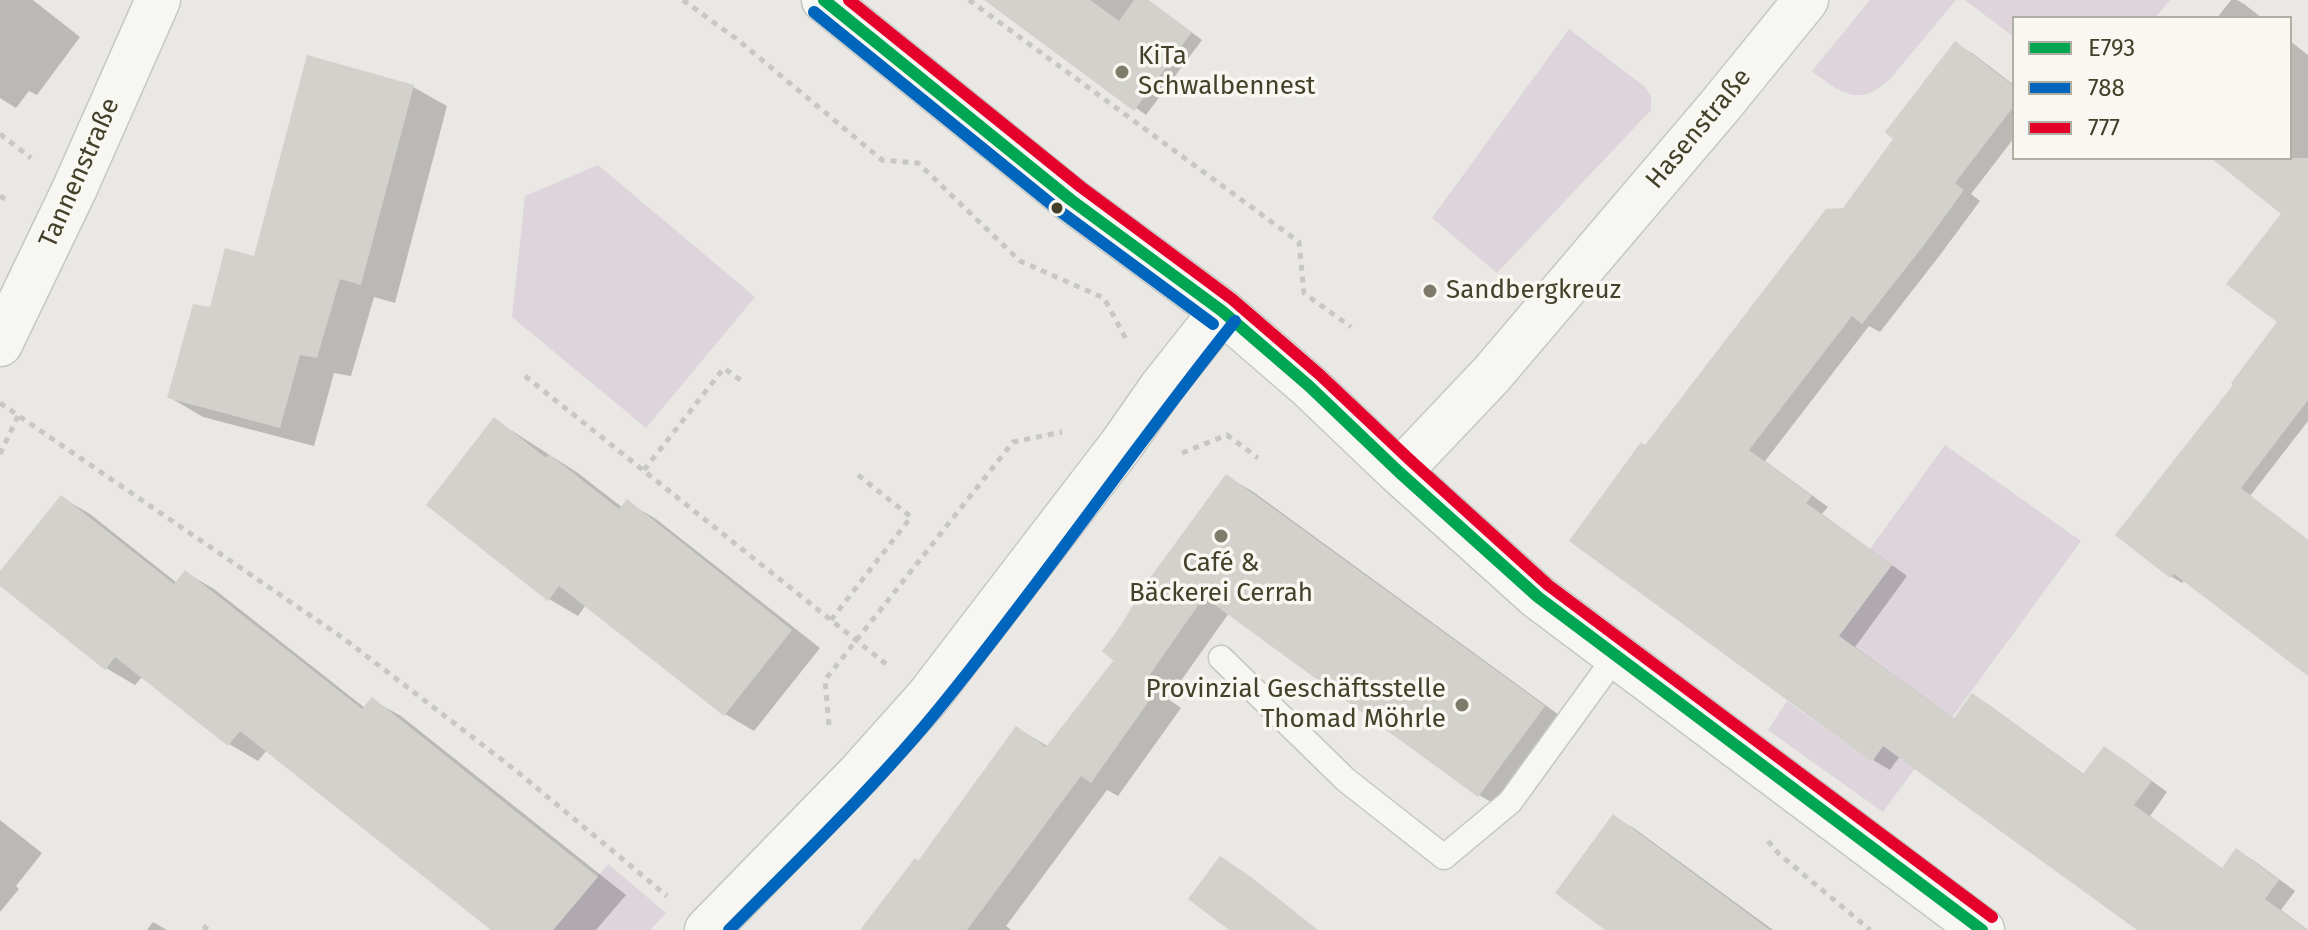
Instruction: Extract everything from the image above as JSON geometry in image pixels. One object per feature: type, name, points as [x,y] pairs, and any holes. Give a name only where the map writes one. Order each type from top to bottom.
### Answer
[{"type":"street","name":"Tannenstraße","points":[[0,344],[74,190],[158,0]]},
{"type":"street","points":[[824,0],[1071,200],[1222,311],[1309,386],[1538,597],[1982,930]]},
{"type":"street","name":"Hasenstraße","points":[[1399,472],[1491,375],[1806,0]]},
{"type":"street","points":[[708,930],[860,773],[928,697],[1222,311]]},
{"type":"lane","points":[[1221,658],[1346,780],[1444,857],[1510,802],[1616,656]]},
{"type":"path","points":[[683,0],[738,40],[882,160],[918,163],[1020,261],[1104,298],[1126,339],[1122,354]]},
{"type":"path","points":[[969,0],[1299,242],[1304,293],[1351,327]]},
{"type":"path","points":[[644,470],[724,368],[743,382]]},
{"type":"path","points":[[525,376],[928,697]]},
{"type":"path","points":[[0,403],[343,638],[514,769],[708,930]]},
{"type":"path","points":[[0,454],[18,415]]},
{"type":"path","points":[[856,640],[1013,442],[1068,431]]},
{"type":"path","points":[[831,620],[911,517],[858,475]]},
{"type":"shaded area","points":[[1870,0],[1956,0],[1891,78],[1870,93],[1851,94],[1832,86],[1812,71]]},
{"type":"shaded area","points":[[1965,0],[2170,0],[2157,16],[2012,16],[2012,35]]},
{"type":"shaded area","points":[[1569,29],[1645,87],[1651,96],[1651,110],[1497,273],[1432,218]]},
{"type":"shaded area","points":[[598,165],[755,297],[646,428],[512,317],[525,196]]},
{"type":"shaded area","points":[[1945,445],[2081,541],[1883,812],[1768,730],[1787,701],[1872,762],[1920,694],[1839,636],[1891,566],[1870,549]]},
{"type":"shaded area","points":[[608,864],[666,913],[650,930],[553,930]]},
{"type":"building","name":"KiTa Schwalbennest","points":[[984,0],[1090,0],[1119,21],[1134,0],[1148,0],[1192,32],[1134,111]]},
{"type":"building","points":[[1955,41],[2012,84],[2012,109],[1955,183],[1964,190],[1862,324],[1852,316],[1749,450],[1812,496],[1806,503],[1892,565],[1839,636],[1954,718],[1972,693],[2083,774],[2104,746],[2152,781],[2134,805],[2222,868],[2236,848],[2279,880],[2265,899],[2307,930],[2137,930],[1883,746],[1872,762],[1569,541],[1641,442],[1645,445],[1826,209],[1843,208],[1893,139],[1885,132]]},
{"type":"building","points":[[307,55],[414,85],[361,285],[340,279],[317,358],[300,355],[280,428],[167,398],[193,304],[210,307],[225,248],[254,256]]},
{"type":"building","points":[[2308,158],[2308,400],[2241,488],[2308,540],[2308,676],[2174,574],[2170,578],[2115,535],[2233,385],[2231,383],[2277,322],[2226,284],[2281,214],[2214,160]]},
{"type":"building","points":[[494,417],[546,458],[549,454],[619,509],[627,499],[792,630],[724,716],[559,586],[548,601],[426,505]]},
{"type":"building","points":[[1226,474],[1545,706],[1478,797],[1204,597],[1144,683],[1156,691],[1091,783],[1081,776],[967,930],[860,930],[915,858],[918,861],[1016,726],[1046,747],[1113,661],[1116,663],[1102,651],[1152,575]]},
{"type":"building","points":[[61,495],[174,584],[185,570],[362,709],[372,697],[598,877],[553,930],[491,930],[240,731],[228,746],[115,657],[105,670],[0,586],[0,571]]},
{"type":"building","points":[[1613,814],[1770,930],[1605,930],[1555,893]]},
{"type":"building","points":[[1220,856],[1318,930],[1229,930],[1188,899]]},
{"type":"transit line","name":"E793","points":[[824,0],[1071,200],[1222,311],[1309,386],[1538,597],[1982,930]]},
{"type":"transit line","name":"777","points":[[849,0],[1081,187],[1232,299],[1319,374],[1548,585],[1992,917]]},
{"type":"transit line","name":"788","points":[[814,12],[1061,212],[1213,324]]},
{"type":"transit line","name":"788","points":[[729,930],[865,792],[941,706],[1235,321]]},
{"type":"place","name":"KiTa Schwalbennest","points":[[1122,72]]},
{"type":"place","name":"Sandbergkreuz","points":[[1430,291]]},
{"type":"place","name":"Café & Bäckerei Cerrah","points":[[1221,536]]},
{"type":"place","name":"Provinzial Geschäftsstelle Thomad Möhrle","points":[[1462,705]]}]
